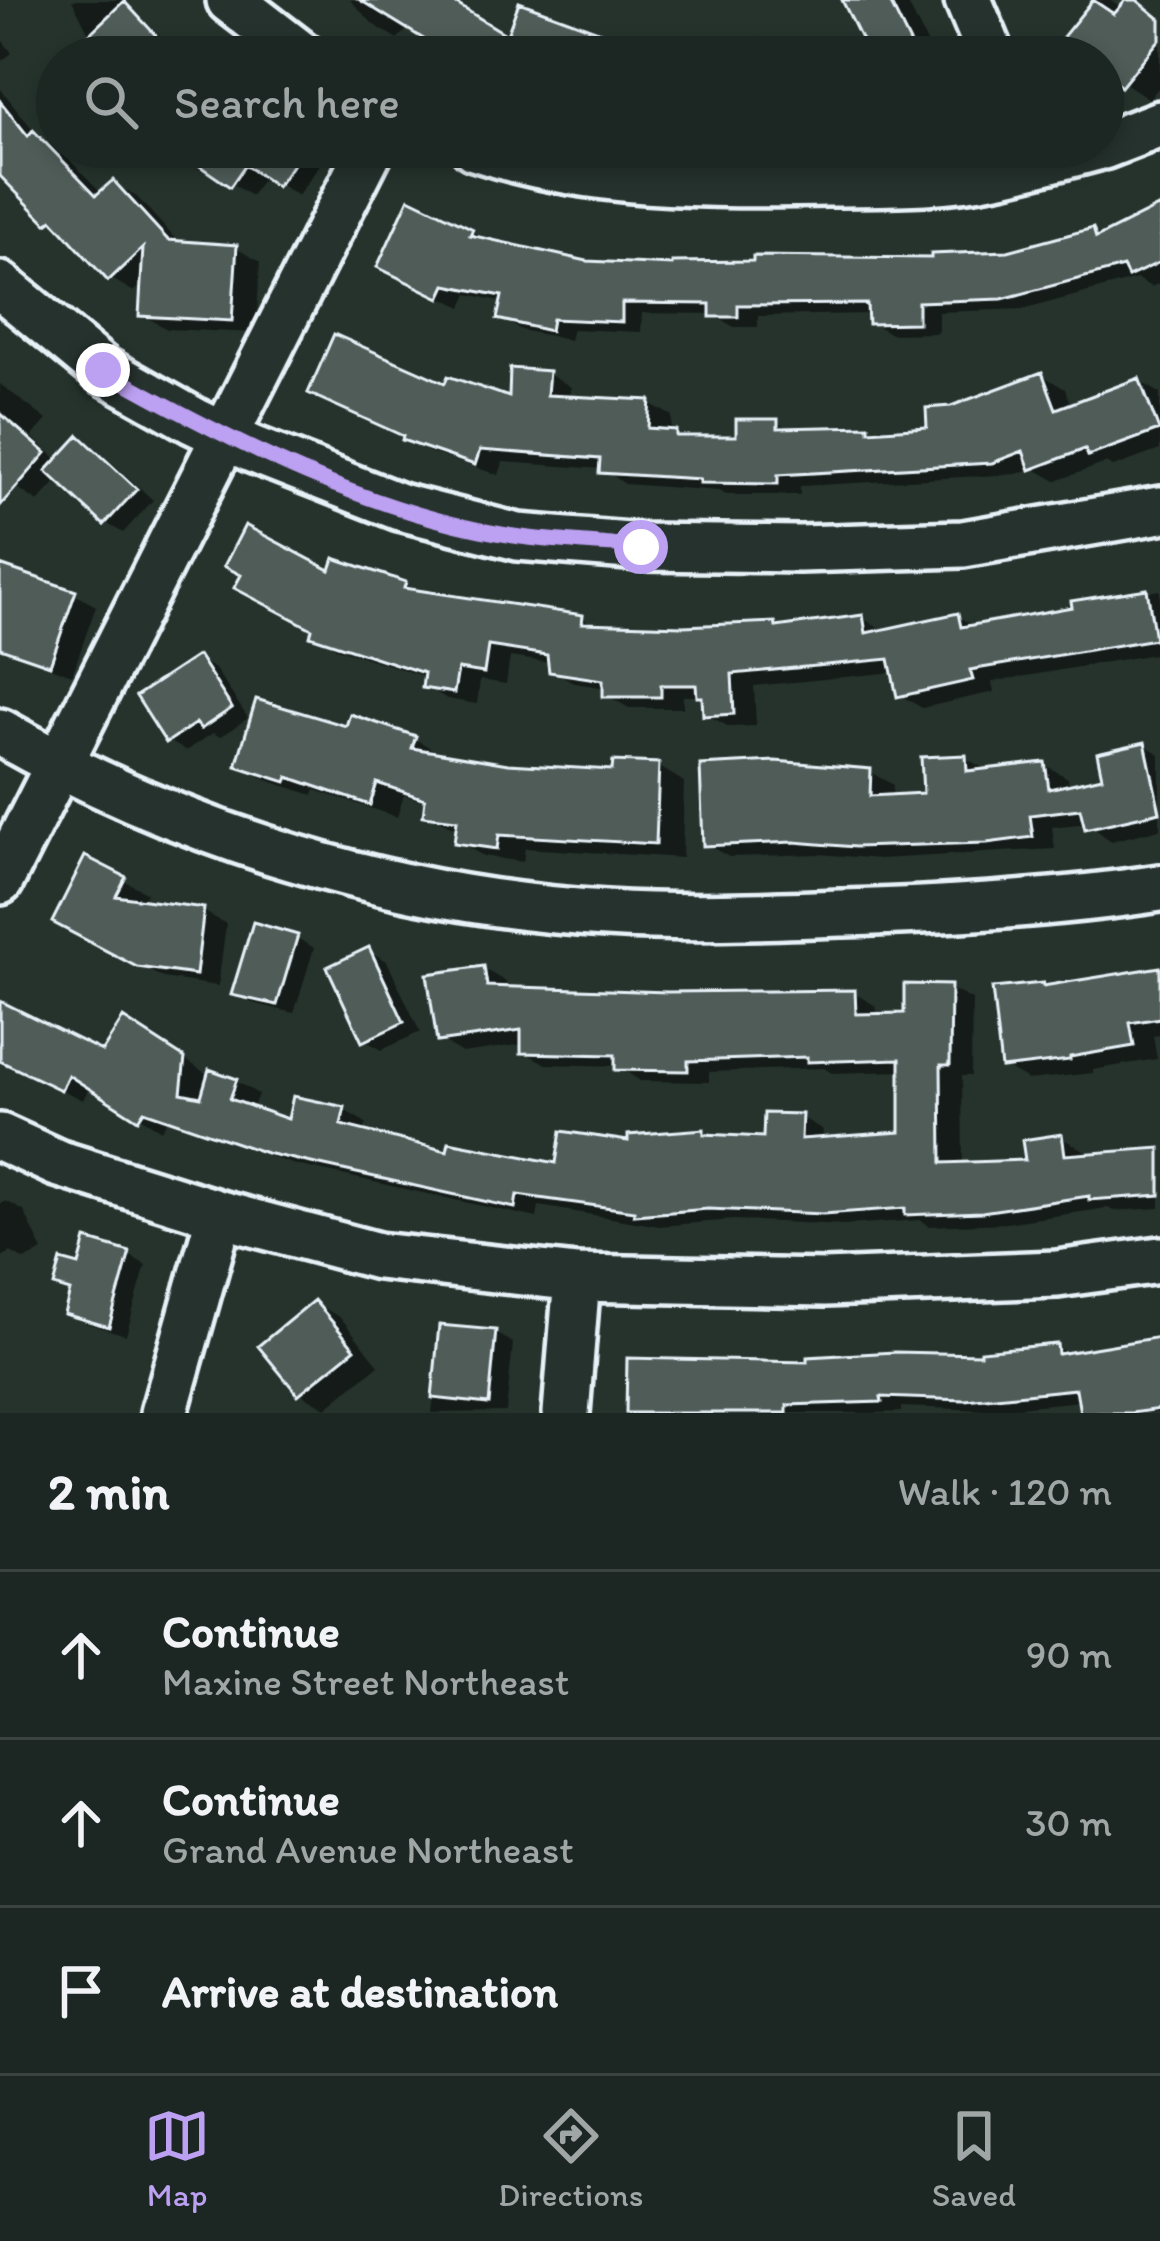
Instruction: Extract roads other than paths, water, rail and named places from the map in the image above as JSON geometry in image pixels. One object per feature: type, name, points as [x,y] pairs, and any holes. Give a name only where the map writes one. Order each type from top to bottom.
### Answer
[{"type":"street","points":[[230,0],[277,36]]},
{"type":"street","points":[[968,0],[983,36]]},
{"type":"street","points":[[1124,137],[1160,124]]},
{"type":"street","points":[[0,881],[360,168]]},
{"type":"street","points":[[546,168],[714,185],[888,182],[986,175],[1003,168]]},
{"type":"street","points":[[0,285],[103,370],[223,435],[400,508],[518,536],[641,547],[963,544],[1160,510]]},
{"type":"street","points":[[0,732],[199,826],[327,867],[485,902],[602,914],[701,917],[932,911],[1074,901],[1160,887]]},
{"type":"street","points":[[0,1137],[57,1163],[220,1214],[378,1256],[578,1278],[825,1283],[1057,1274],[1160,1260]]},
{"type":"street","points":[[164,1413],[220,1214]]},
{"type":"street","points":[[566,1413],[578,1278]]}]
